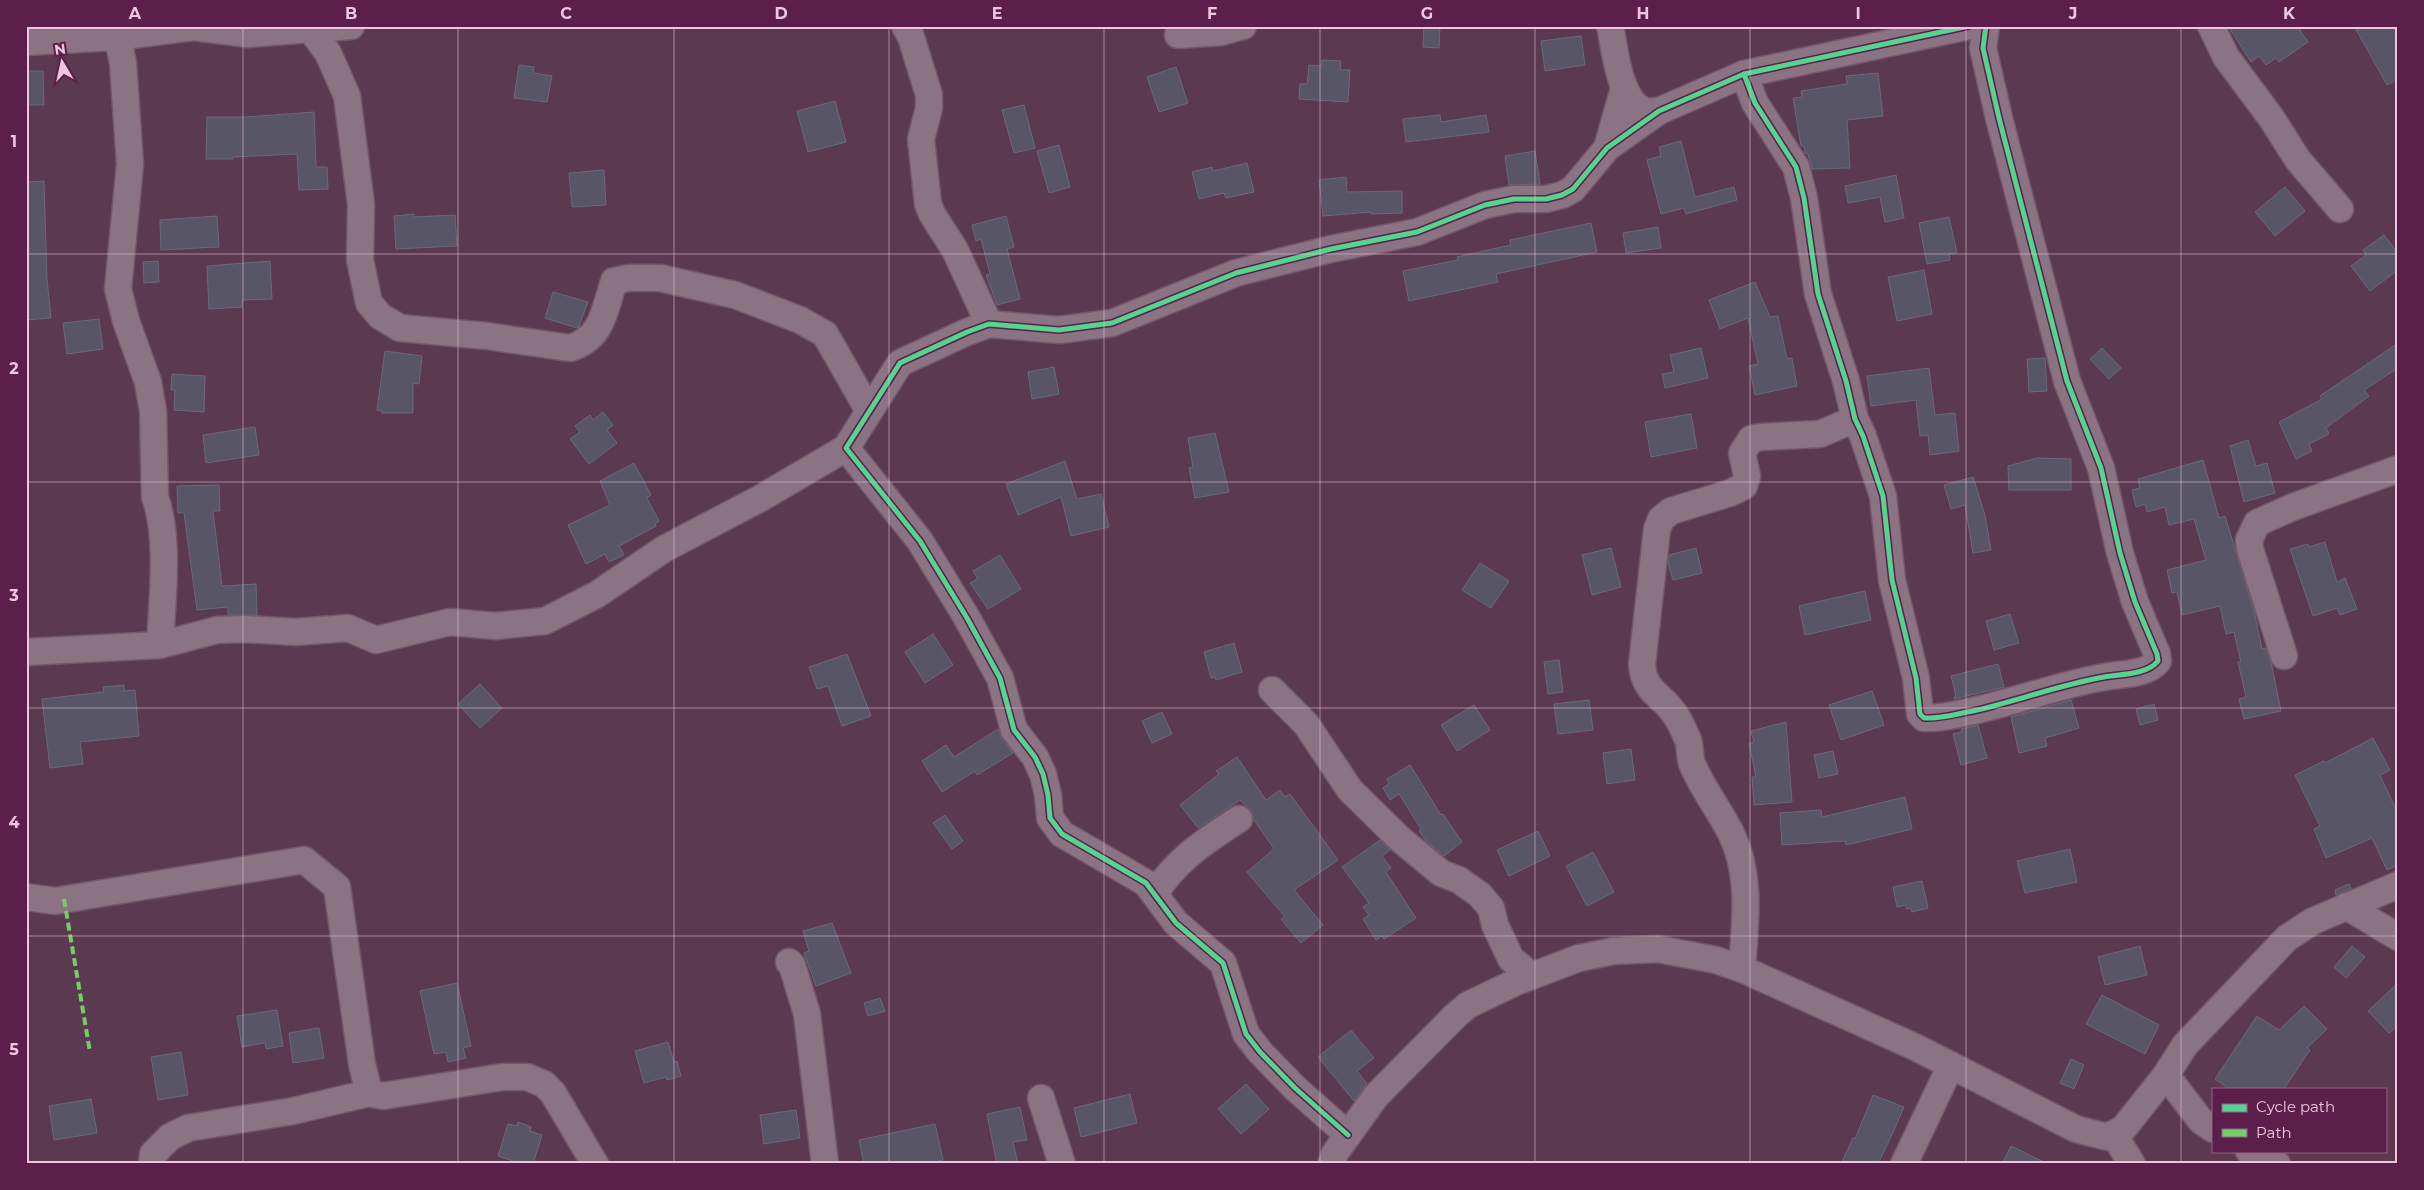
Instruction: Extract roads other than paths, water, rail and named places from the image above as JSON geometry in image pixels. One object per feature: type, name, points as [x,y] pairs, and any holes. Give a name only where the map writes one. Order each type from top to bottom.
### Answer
[{"type":"street","points":[[26,42],[115,31],[194,27],[248,34],[351,26]]},
{"type":"street","points":[[905,26],[911,37],[929,95],[929,108],[921,139],[928,204],[932,214],[955,250],[990,324]]},
{"type":"street","points":[[1178,34],[1221,32],[1242,26]]},
{"type":"street","points":[[1610,26],[1624,88],[1633,102],[1645,111],[1660,111]]},
{"type":"street","points":[[26,652],[160,645],[217,630],[244,629],[296,632],[348,628],[376,640],[450,622],[496,626],[545,621],[596,595],[664,548],[761,498],[846,448],[900,363],[967,332],[990,324],[1059,330],[1112,323],[1236,273],[1331,249],[1417,232],[1485,205],[1514,199],[1546,199],[1562,195],[1573,189],[1607,148],[1660,111],[1744,74],[1969,26]]},
{"type":"street","points":[[1744,74],[1755,103],[1796,167],[1804,198],[1818,294],[1846,381],[1855,419],[1863,436],[1883,496],[1892,580],[1916,678],[1920,714],[1924,718],[1938,718],[1999,705],[2069,684],[2143,670],[2158,661],[2158,654],[2135,602],[2120,553],[2101,468],[2067,382],[2045,288],[1999,118],[1983,48],[1986,26]]},
{"type":"street","points":[[2211,26],[2226,57],[2272,120],[2298,160],[2340,209]]},
{"type":"street","points":[[311,30],[328,53],[347,96],[361,204],[360,260],[369,303],[380,316],[400,328],[487,336],[570,348],[582,345],[598,330],[614,281],[629,278],[660,278],[736,295],[800,320],[825,334],[869,411]]},
{"type":"street","points":[[115,31],[123,63],[130,164],[118,289],[126,320],[148,382],[153,411],[156,497],[160,509],[164,566],[160,645]]},
{"type":"street","points":[[1607,148],[1624,88]]},
{"type":"street","points":[[1742,969],[1747,900],[1743,876],[1732,836],[1693,767],[1688,753],[1688,742],[1676,715],[1649,689],[1643,678],[1642,664],[1657,529],[1661,519],[1671,511],[1744,486],[1747,476],[1742,453],[1750,439],[1820,434],[1855,419]]},
{"type":"street","points":[[846,448],[920,541],[986,652],[1000,678],[1014,730],[1035,756],[1043,774],[1048,795],[1050,818],[1062,834],[1146,883],[1176,923],[1223,963],[1246,1034],[1260,1052],[1295,1088],[1348,1135]]},
{"type":"street","points":[[2284,656],[2250,549],[2249,540],[2257,523],[2293,507],[2398,470]]},
{"type":"street","points":[[1272,690],[1306,724],[1350,790],[1400,840],[1441,873],[1459,880],[1486,902],[1491,908],[1495,925],[1510,959],[1532,976]]},
{"type":"street","points":[[1155,893],[1169,872],[1194,849],[1238,819]]},
{"type":"street","points":[[26,897],[55,901],[304,860],[338,887],[362,1064],[369,1093]]},
{"type":"street","points":[[1331,1164],[1348,1135],[1376,1096],[1468,1005],[1532,976],[1579,958],[1614,951],[1658,949],[1716,960],[1742,969],[1810,998],[1951,1065],[2076,1129],[2100,1137],[2114,1135],[2123,1129],[2166,1075],[2184,1045],[2287,938],[2312,921],[2398,885]]},
{"type":"street","points":[[2346,906],[2398,937]]},
{"type":"street","points":[[789,962],[792,965],[807,1014],[825,1164]]},
{"type":"street","points":[[1904,1164],[1951,1065]]},
{"type":"street","points":[[2166,1075],[2201,1121],[2212,1128]]},
{"type":"street","points":[[152,1164],[153,1154],[170,1137],[188,1128],[293,1111],[369,1093],[383,1096],[502,1077],[527,1077],[544,1084],[553,1093],[568,1115],[595,1164]]},
{"type":"street","points":[[1041,1098],[1062,1164]]},
{"type":"street","points":[[2114,1135],[2132,1164]]},
{"type":"street","points":[[2251,1152],[2277,1164]]}]
